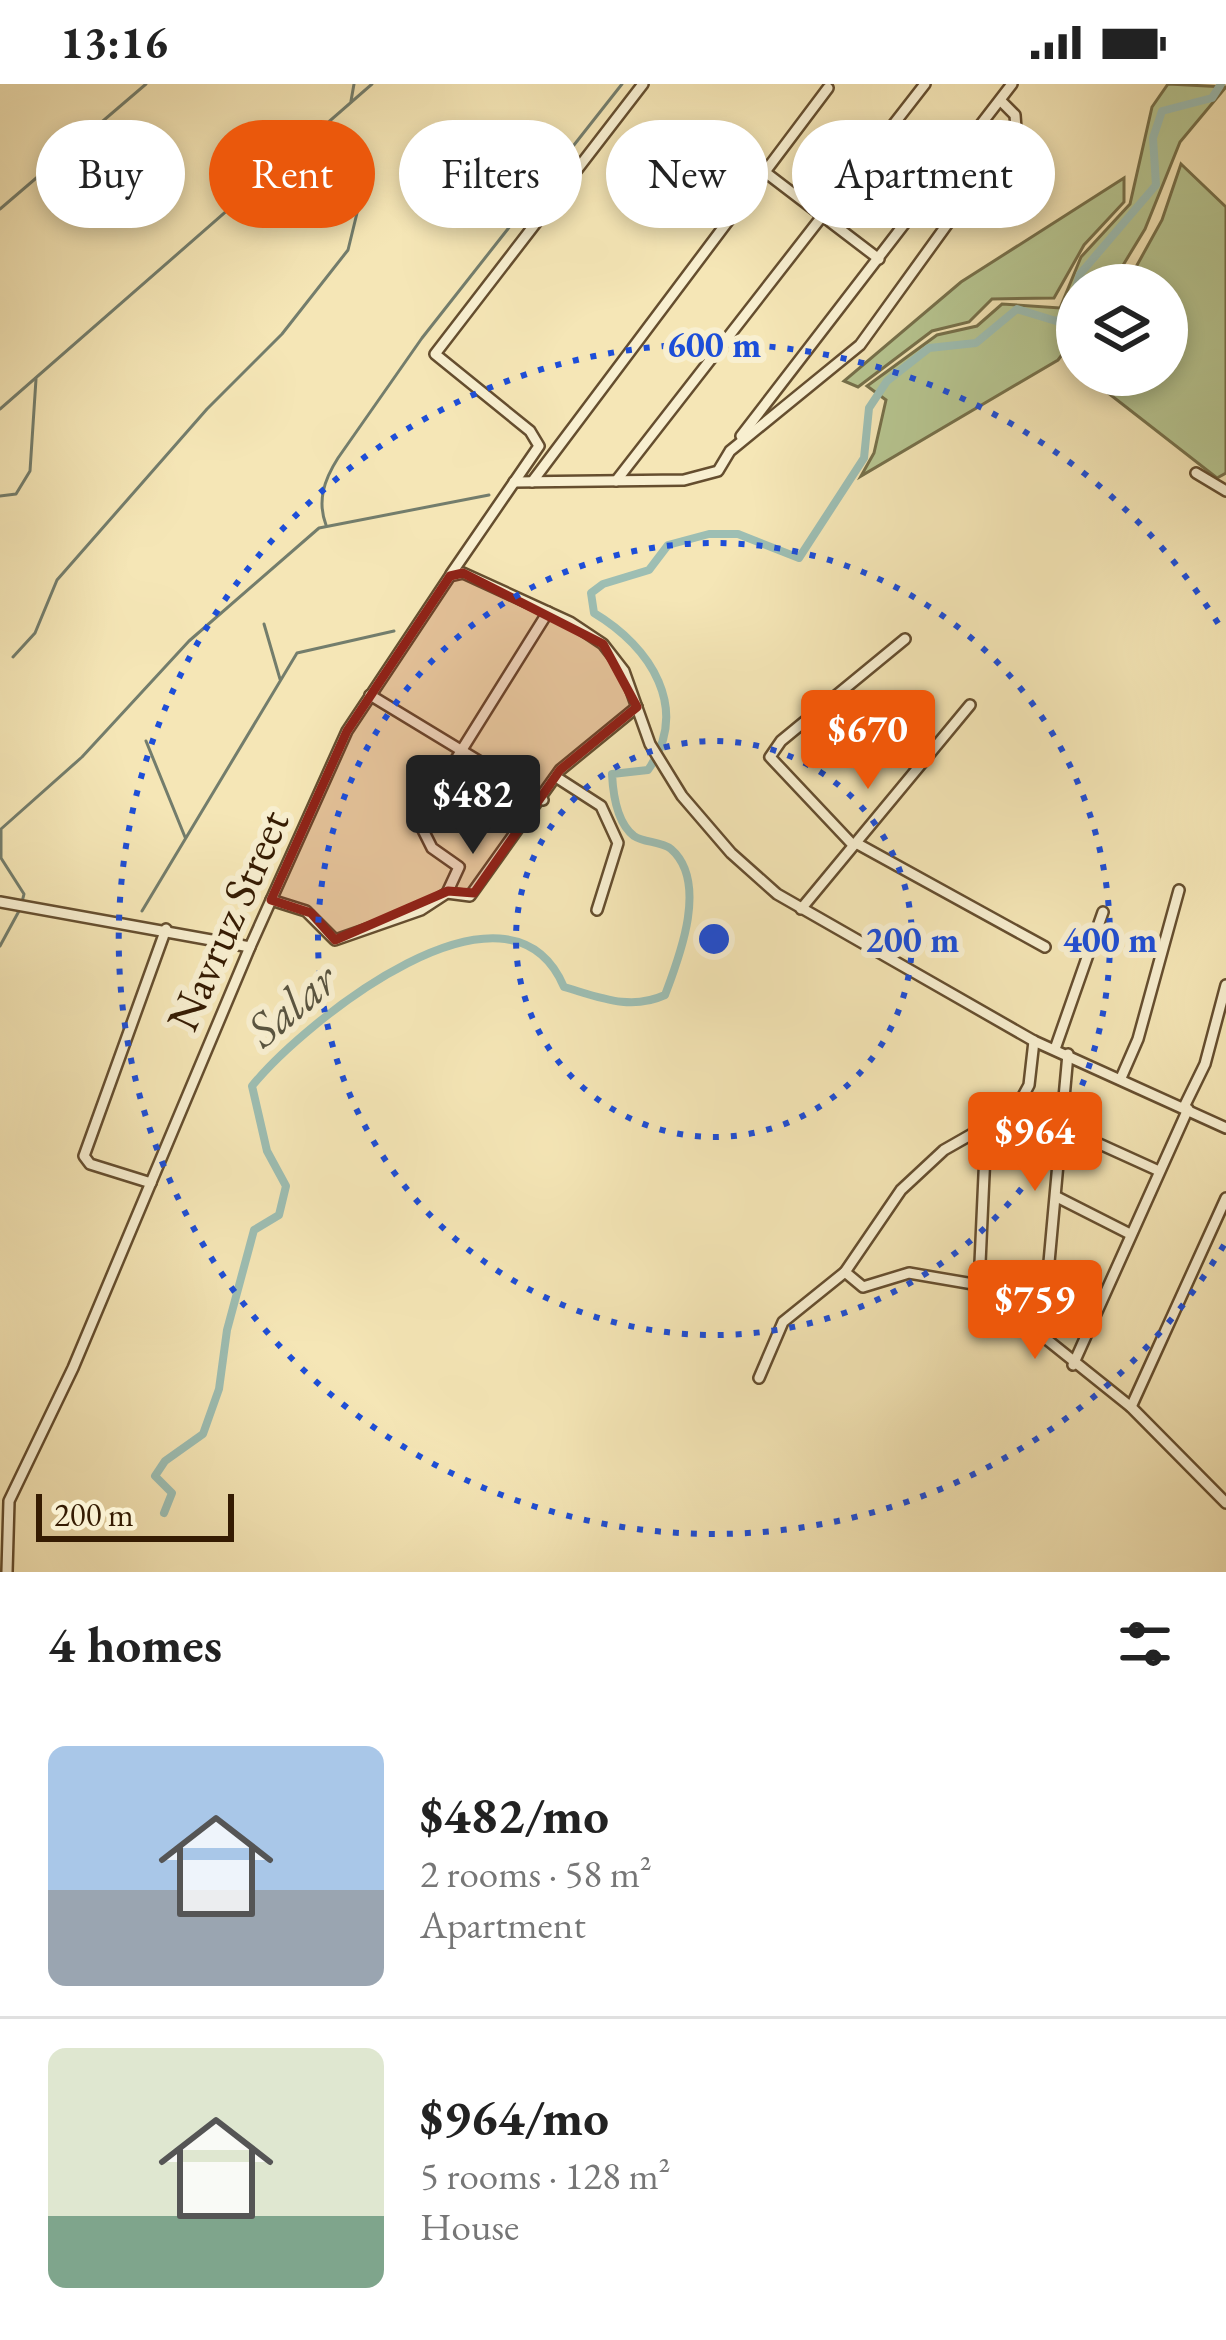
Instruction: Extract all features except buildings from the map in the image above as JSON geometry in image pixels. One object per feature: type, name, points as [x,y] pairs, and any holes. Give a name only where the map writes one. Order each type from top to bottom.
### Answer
[{"type":"street","name":"Navruz Street","points":[[7,1572],[9,1501],[346,731],[538,446],[530,431],[435,354],[643,84]]},
{"type":"street","points":[[898,120],[926,84]]},
{"type":"street","points":[[514,482],[684,480],[718,472],[1012,84]]},
{"type":"street","points":[[768,168],[828,88]]},
{"type":"street","points":[[730,451],[860,345],[1016,129],[1015,115],[1003,101]]},
{"type":"street","points":[[768,174],[792,192]]},
{"type":"street","points":[[532,482],[723,228]]},
{"type":"street","points":[[616,481],[814,228]]},
{"type":"street","points":[[839,228],[879,259]]},
{"type":"street","points":[[1196,473],[1226,491]]},
{"type":"street","points":[[460,560],[463,573]]},
{"type":"street","points":[[449,576],[463,573],[548,612],[603,644],[624,671],[650,744],[664,767],[731,853],[801,909],[1034,1041],[1226,1128]]},
{"type":"street","points":[[271,900],[306,911],[335,940],[421,910],[447,892],[459,866],[431,848],[418,820],[466,750],[548,612]]},
{"type":"street","points":[[905,639],[781,741],[770,757],[855,844],[1045,946]]},
{"type":"street","points":[[370,695],[543,800]]},
{"type":"street","points":[[801,909],[970,705]]},
{"type":"street","points":[[447,892],[474,893],[556,777],[637,706]]},
{"type":"street","points":[[556,777],[601,806],[617,843],[597,910]]},
{"type":"street","points":[[1120,1078],[1138,1040],[1179,890]]},
{"type":"street","points":[[0,902],[250,947]]},
{"type":"street","points":[[1055,1049],[1103,912]]},
{"type":"street","points":[[151,1183],[90,1164],[84,1156],[166,929]]},
{"type":"street","points":[[1073,1365],[1204,1064],[1226,985]]},
{"type":"street","points":[[760,1378],[783,1322],[845,1272],[902,1190],[944,1150],[986,1131],[1022,1101],[1034,1041]]},
{"type":"street","points":[[1042,1339],[1068,1054]]},
{"type":"street","points":[[1062,1127],[1159,1171]]},
{"type":"street","points":[[979,1285],[986,1131]]},
{"type":"street","points":[[1057,1197],[1130,1234]]},
{"type":"street","points":[[1131,1407],[1226,1198]]},
{"type":"street","points":[[845,1272],[863,1287],[909,1273],[979,1285],[1131,1407],[1226,1503]]},
{"type":"highlighted area","points":[[463,573],[603,644],[637,707],[560,770],[474,893],[448,891],[335,940],[311,913],[271,900],[347,731],[450,576]]},
{"type":"green space","points":[[1168,84],[1226,87],[1180,142],[1145,229],[1124,264],[1078,264],[1130,204],[1152,107]]},
{"type":"green space","points":[[1181,164],[1226,207],[1226,473],[1217,478],[1112,396],[1188,396],[1188,264],[1138,264],[1162,220]]},
{"type":"green space","points":[[1124,178],[1124,202],[1084,245],[1073,264],[1056,264],[1054,298],[992,299],[969,322],[932,331],[858,387],[844,381],[961,282],[1046,228],[1055,228],[1055,222]]},
{"type":"green space","points":[[1002,304],[1056,308],[1056,361],[861,476],[874,453],[886,400],[867,386],[937,335],[977,326]]},
{"type":"waterway","points":[[0,209],[146,84]]},
{"type":"waterway","points":[[351,101],[354,84]]},
{"type":"waterway","points":[[0,409],[372,84]]},
{"type":"waterway","points":[[326,525],[323,491],[338,458],[422,338],[622,84]]},
{"type":"waterway","name":"Salar","points":[[164,1513],[172,1493],[155,1476],[165,1461],[203,1434],[219,1389],[227,1330],[254,1230],[279,1215],[286,1186],[267,1151],[252,1086],[278,1058],[360,992],[407,963],[455,944],[500,938],[537,951],[564,987],[602,998],[639,1002],[665,995],[688,921],[688,881],[671,849],[628,830],[617,808],[612,774],[648,770],[666,725],[665,702],[658,681],[633,643],[594,613],[591,593],[603,584],[649,570],[668,545],[709,534],[738,534],[799,558],[864,458],[869,408],[887,381],[929,348],[976,343],[1017,309],[1056,321],[1069,315],[1080,274],[1156,185],[1153,138],[1162,111],[1212,98],[1221,84]]},
{"type":"waterway","points":[[13,657],[35,633],[57,580],[207,409],[282,334],[348,250],[353,228]]},
{"type":"waterway","points":[[0,496],[16,494],[30,471],[36,379]]},
{"type":"waterway","points":[[22,902],[24,894],[1,858],[1,829],[82,757],[189,641],[319,528],[489,495]]},
{"type":"waterway","points":[[264,624],[280,679]]},
{"type":"waterway","points":[[142,911],[297,653],[394,631]]},
{"type":"waterway","points":[[146,741],[185,837]]},
{"type":"waterway","points":[[0,946],[19,911]]}]
